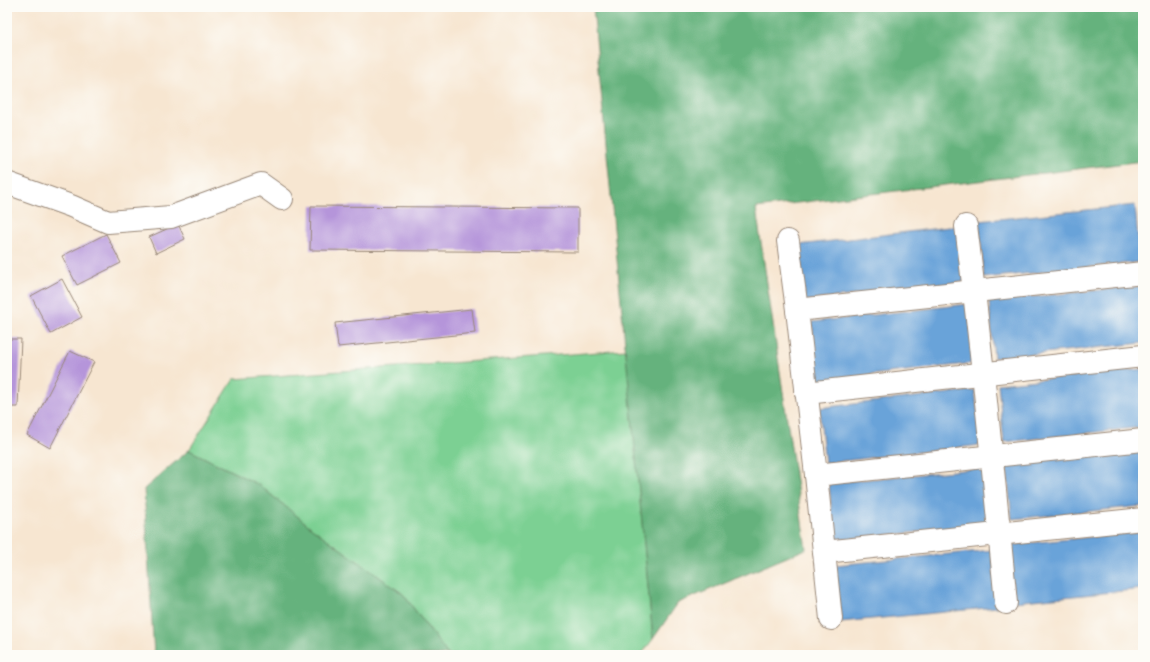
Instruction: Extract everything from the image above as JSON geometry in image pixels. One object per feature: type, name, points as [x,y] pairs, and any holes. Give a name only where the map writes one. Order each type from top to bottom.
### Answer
[{"type":"lane","points":[[7,183],[71,206],[108,222],[171,216],[261,184],[282,199]]},
{"type":"lane","points":[[966,226],[992,456],[1006,603]]},
{"type":"lane","points":[[788,242],[816,475],[830,619]]},
{"type":"lane","points":[[797,310],[1143,273]]},
{"type":"lane","points":[[806,393],[1143,356]]},
{"type":"lane","points":[[816,475],[1143,440]]},
{"type":"lane","points":[[824,552],[1143,519]]},
{"type":"green space","points":[[593,7],[1143,7],[1143,161],[756,208],[806,549],[678,603],[653,639]]},
{"type":"green space","points":[[626,350],[653,639],[641,655],[448,655],[403,594],[313,529],[259,485],[189,450],[234,379]]},
{"type":"green space","points":[[189,450],[259,485],[313,529],[403,594],[448,655],[154,655],[144,489]]},
{"type":"water","points":[[1135,205],[1140,262],[984,278],[979,221]]},
{"type":"water","points":[[957,226],[964,282],[805,301],[799,245]]},
{"type":"water","points":[[1143,286],[1143,343],[994,358],[989,301]]},
{"type":"water","points":[[968,304],[975,363],[818,381],[812,322]]},
{"type":"water","points":[[1143,369],[1143,427],[1004,442],[998,384]]},
{"type":"water","points":[[975,390],[981,445],[825,463],[819,408]]},
{"type":"water","points":[[1143,449],[1143,506],[1012,519],[1006,462]]},
{"type":"water","points":[[985,468],[990,525],[834,540],[829,483]]},
{"type":"water","points":[[1143,532],[1143,589],[1014,602],[1008,545]]},
{"type":"water","points":[[992,550],[997,607],[841,622],[835,565]]},
{"type":"building","points":[[311,206],[578,208],[578,252],[310,250]]},
{"type":"building","points":[[178,224],[185,239],[156,253],[149,237]]},
{"type":"building","points":[[106,234],[121,263],[77,285],[62,256]]},
{"type":"building","points":[[62,279],[82,317],[51,334],[31,296]]},
{"type":"building","points":[[472,309],[475,333],[338,347],[335,323]]},
{"type":"building","points":[[7,339],[21,339],[18,407],[7,407]]},
{"type":"building","points":[[70,351],[94,362],[50,448],[27,435]]}]
